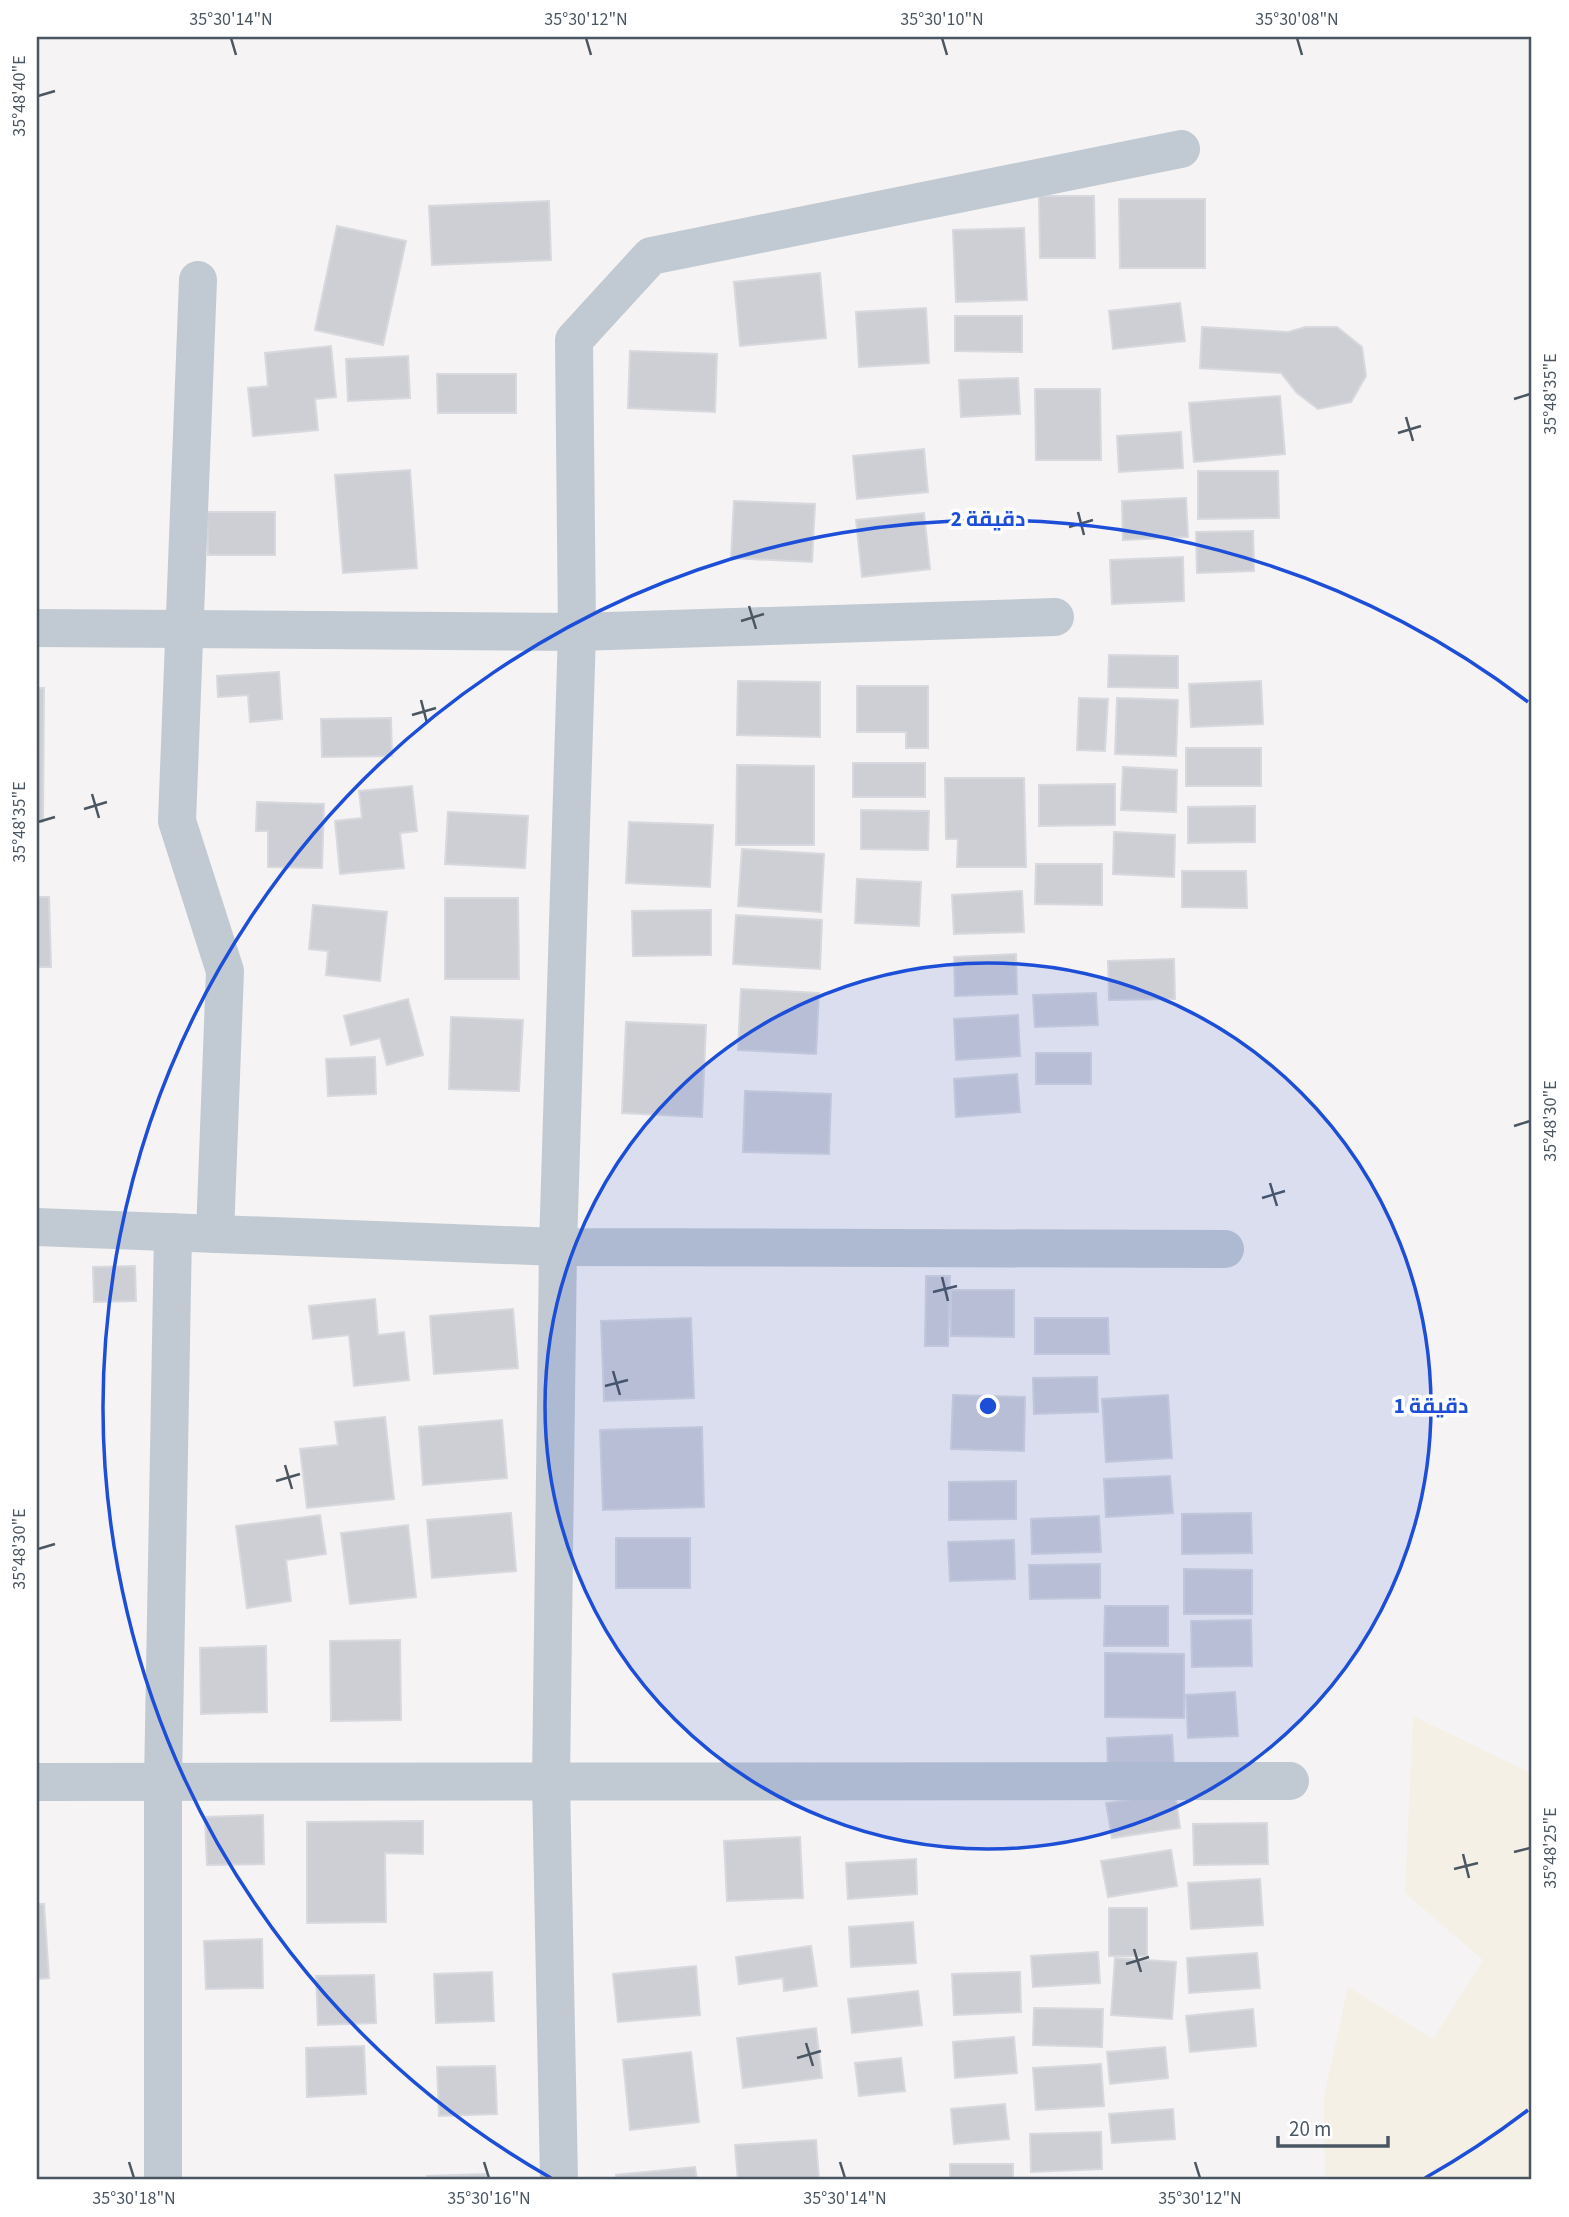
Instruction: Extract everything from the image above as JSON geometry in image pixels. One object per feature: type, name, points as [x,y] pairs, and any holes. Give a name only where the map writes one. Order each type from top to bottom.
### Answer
[{"type":"street","points":[[559,2180],[551,1781],[558,1247],[577,632],[574,340],[651,256],[1181,149]]},
{"type":"street","points":[[198,280],[177,821],[225,971],[215,1234]]},
{"type":"street","points":[[37,628],[577,632],[1055,617]]},
{"type":"street","points":[[37,1227],[558,1247],[1225,1249]]},
{"type":"street","points":[[163,2180],[163,1782],[173,1232]]},
{"type":"street","points":[[37,1782],[1290,1781]]},
{"type":"sand","points":[[1413,1716],[1532,1774],[1532,2180],[1325,2180],[1324,2096],[1348,1987],[1433,2039],[1483,1960],[1405,1893]]},
{"type":"building","points":[[1039,196],[1094,196],[1095,258],[1040,258]]},
{"type":"building","points":[[1119,199],[1205,199],[1205,268],[1120,268]]},
{"type":"building","points":[[549,201],[551,260],[432,265],[429,206]]},
{"type":"building","points":[[337,226],[406,241],[383,345],[315,330]]},
{"type":"building","points":[[1024,228],[1027,300],[956,302],[953,230]]},
{"type":"building","points":[[820,273],[826,338],[740,346],[734,282]]},
{"type":"building","points":[[1180,303],[1185,341],[1113,349],[1109,311]]},
{"type":"building","points":[[926,308],[929,363],[859,367],[856,312]]},
{"type":"building","points":[[955,316],[1022,316],[1022,352],[955,351]]},
{"type":"building","points":[[1202,327],[1288,332],[1306,327],[1337,327],[1362,347],[1366,376],[1351,402],[1318,409],[1297,393],[1281,373],[1200,368]]},
{"type":"building","points":[[331,346],[336,397],[315,399],[318,430],[253,436],[248,388],[268,386],[265,353]]},
{"type":"building","points":[[630,351],[717,354],[715,412],[628,408]]},
{"type":"building","points":[[408,356],[410,398],[348,401],[346,359]]},
{"type":"building","points":[[437,374],[516,374],[516,413],[438,413]]},
{"type":"building","points":[[1018,378],[1020,414],[961,417],[959,380]]},
{"type":"building","points":[[1035,389],[1100,389],[1101,460],[1036,460]]},
{"type":"building","points":[[1280,396],[1285,454],[1194,462],[1189,403]]},
{"type":"building","points":[[1181,432],[1183,468],[1119,472],[1117,436]]},
{"type":"building","points":[[924,449],[928,492],[857,499],[853,456]]},
{"type":"building","points":[[410,470],[417,568],[343,573],[335,475]]},
{"type":"building","points":[[1198,471],[1278,471],[1279,518],[1198,519]]},
{"type":"building","points":[[1186,498],[1188,537],[1123,540],[1122,501]]},
{"type":"building","points":[[734,501],[815,504],[812,562],[731,558]]},
{"type":"building","points":[[207,512],[275,512],[275,555],[208,555]]},
{"type":"building","points":[[924,513],[930,569],[862,577],[856,520]]},
{"type":"building","points":[[1253,531],[1254,571],[1197,573],[1196,532]]},
{"type":"building","points":[[1183,557],[1184,601],[1112,604],[1110,560]]},
{"type":"building","points":[[1109,655],[1178,656],[1178,688],[1108,687]]},
{"type":"building","points":[[279,672],[282,719],[250,722],[248,695],[218,697],[217,676]]},
{"type":"building","points":[[738,681],[820,682],[820,737],[737,735]]},
{"type":"building","points":[[1261,681],[1263,724],[1191,727],[1189,684]]},
{"type":"building","points":[[857,686],[928,686],[928,748],[906,748],[906,732],[857,732]]},
{"type":"building","points":[[37,688],[44,688],[43,822],[37,822]]},
{"type":"building","points":[[1079,698],[1108,699],[1105,751],[1077,750]]},
{"type":"building","points":[[1117,698],[1178,700],[1176,756],[1115,754]]},
{"type":"building","points":[[391,718],[392,756],[322,757],[321,719]]},
{"type":"building","points":[[1186,748],[1261,748],[1261,786],[1186,786]]},
{"type":"building","points":[[853,763],[925,763],[925,797],[853,797]]},
{"type":"building","points":[[737,765],[814,766],[814,845],[736,845]]},
{"type":"building","points":[[1123,767],[1177,770],[1176,812],[1121,810]]},
{"type":"building","points":[[945,778],[1024,778],[1026,867],[957,867],[958,839],[946,839]]},
{"type":"building","points":[[1115,784],[1115,825],[1039,826],[1039,785]]},
{"type":"building","points":[[412,786],[417,831],[400,833],[404,868],[340,874],[335,821],[362,818],[359,791]]},
{"type":"building","points":[[257,802],[324,804],[322,868],[268,867],[268,831],[256,831]]},
{"type":"building","points":[[1255,806],[1255,842],[1188,843],[1188,807]]},
{"type":"building","points":[[861,810],[929,811],[928,850],[861,849]]},
{"type":"building","points":[[448,812],[528,816],[525,868],[445,864]]},
{"type":"building","points":[[629,822],[713,825],[710,887],[626,883]]},
{"type":"building","points":[[1114,832],[1175,835],[1174,877],[1113,874]]},
{"type":"building","points":[[742,849],[824,854],[821,912],[738,906]]},
{"type":"building","points":[[1036,864],[1102,864],[1102,905],[1035,904]]},
{"type":"building","points":[[1182,871],[1246,871],[1247,908],[1182,907]]},
{"type":"building","points":[[857,879],[921,882],[919,926],[855,923]]},
{"type":"building","points":[[1022,891],[1024,932],[954,934],[952,895]]},
{"type":"building","points":[[37,897],[49,897],[51,967],[37,967]]},
{"type":"building","points":[[445,898],[518,898],[519,979],[445,979]]},
{"type":"building","points":[[313,905],[387,912],[380,981],[326,975],[328,951],[309,949]]},
{"type":"building","points":[[711,910],[711,955],[633,956],[632,911]]},
{"type":"building","points":[[736,915],[822,920],[820,969],[733,964]]},
{"type":"building","points":[[1016,954],[1017,994],[955,996],[954,957]]},
{"type":"building","points":[[1174,959],[1175,999],[1109,1000],[1108,961]]},
{"type":"building","points":[[741,989],[819,993],[816,1054],[738,1050]]},
{"type":"building","points":[[1096,993],[1098,1025],[1035,1027],[1033,995]]},
{"type":"building","points":[[408,999],[423,1055],[387,1065],[380,1038],[351,1045],[344,1016]]},
{"type":"building","points":[[1018,1015],[1020,1056],[956,1060],[954,1019]]},
{"type":"building","points":[[451,1017],[523,1020],[519,1091],[449,1089]]},
{"type":"building","points":[[626,1022],[706,1025],[702,1117],[622,1113]]},
{"type":"building","points":[[1036,1053],[1091,1053],[1091,1084],[1036,1084]]},
{"type":"building","points":[[375,1057],[376,1094],[328,1096],[326,1059]]},
{"type":"building","points":[[1017,1074],[1020,1112],[956,1117],[954,1079]]},
{"type":"building","points":[[745,1091],[831,1094],[829,1154],[743,1152]]},
{"type":"building","points":[[135,1266],[136,1301],[94,1302],[93,1267]]},
{"type":"building","points":[[926,1276],[950,1276],[948,1346],[925,1346]]},
{"type":"building","points":[[951,1290],[1014,1290],[1014,1337],[951,1336]]},
{"type":"building","points":[[375,1299],[378,1335],[404,1332],[409,1380],[354,1386],[349,1335],[313,1339],[309,1306]]},
{"type":"building","points":[[513,1309],[518,1368],[434,1374],[430,1316]]},
{"type":"building","points":[[691,1318],[694,1398],[604,1401],[601,1321]]},
{"type":"building","points":[[1035,1318],[1108,1318],[1109,1354],[1035,1354]]},
{"type":"building","points":[[1097,1377],[1098,1412],[1034,1414],[1033,1378]]},
{"type":"building","points":[[953,1395],[1025,1397],[1024,1451],[951,1449]]},
{"type":"building","points":[[1168,1395],[1172,1458],[1106,1462],[1102,1399]]},
{"type":"building","points":[[385,1417],[394,1499],[307,1508],[300,1449],[338,1445],[335,1422]]},
{"type":"building","points":[[502,1420],[507,1478],[423,1485],[419,1427]]},
{"type":"building","points":[[702,1427],[704,1507],[603,1510],[600,1430]]},
{"type":"building","points":[[1170,1476],[1173,1513],[1106,1517],[1104,1479]]},
{"type":"building","points":[[1016,1481],[1016,1519],[949,1520],[949,1482]]},
{"type":"building","points":[[511,1513],[516,1571],[432,1578],[427,1520]]},
{"type":"building","points":[[1251,1513],[1252,1553],[1182,1554],[1182,1514]]},
{"type":"building","points":[[320,1515],[326,1554],[286,1560],[291,1601],[247,1608],[236,1526]]},
{"type":"building","points":[[1099,1516],[1101,1552],[1032,1554],[1031,1519]]},
{"type":"building","points":[[408,1525],[416,1597],[350,1604],[341,1533]]},
{"type":"building","points":[[616,1538],[690,1538],[690,1588],[616,1588]]},
{"type":"building","points":[[1014,1540],[1015,1579],[950,1581],[948,1542]]},
{"type":"building","points":[[1100,1564],[1100,1598],[1030,1599],[1029,1565]]},
{"type":"building","points":[[1184,1569],[1252,1570],[1252,1614],[1184,1614]]},
{"type":"building","points":[[1105,1606],[1168,1606],[1168,1646],[1104,1646]]},
{"type":"building","points":[[1251,1620],[1252,1666],[1192,1667],[1191,1621]]},
{"type":"building","points":[[400,1640],[401,1720],[331,1721],[330,1641]]},
{"type":"building","points":[[266,1646],[267,1712],[201,1714],[200,1648]]},
{"type":"building","points":[[1105,1653],[1184,1654],[1184,1718],[1105,1717]]},
{"type":"building","points":[[1235,1692],[1238,1736],[1188,1738],[1186,1695]]},
{"type":"building","points":[[1172,1735],[1174,1766],[1108,1769],[1107,1738]]},
{"type":"building","points":[[1175,1793],[1180,1828],[1112,1838],[1106,1803]]},
{"type":"building","points":[[263,1815],[264,1864],[207,1865],[205,1817]]},
{"type":"building","points":[[423,1821],[423,1854],[385,1853],[386,1922],[307,1923],[307,1822]]},
{"type":"building","points":[[1267,1823],[1268,1864],[1194,1865],[1193,1824]]},
{"type":"building","points":[[800,1837],[803,1898],[727,1901],[724,1841]]},
{"type":"building","points":[[1171,1850],[1177,1886],[1108,1897],[1101,1861]]},
{"type":"building","points":[[916,1859],[917,1894],[848,1899],[846,1863]]},
{"type":"building","points":[[1260,1879],[1263,1925],[1191,1929],[1188,1883]]},
{"type":"building","points":[[37,1904],[44,1904],[49,1978],[37,1979]]},
{"type":"building","points":[[1109,1908],[1147,1908],[1147,1956],[1109,1956]]},
{"type":"building","points":[[913,1922],[916,1963],[851,1967],[849,1927]]},
{"type":"building","points":[[262,1939],[263,1988],[206,1989],[204,1941]]},
{"type":"building","points":[[811,1946],[817,1986],[784,1991],[783,1978],[739,1984],[736,1957]]},
{"type":"building","points":[[1098,1952],[1100,1983],[1033,1987],[1031,1956]]},
{"type":"building","points":[[1257,1953],[1260,1988],[1189,1993],[1187,1958]]},
{"type":"building","points":[[1115,1958],[1176,1962],[1172,2019],[1111,2015]]},
{"type":"building","points":[[696,1966],[700,2015],[618,2022],[613,1974]]},
{"type":"building","points":[[492,1972],[494,2021],[436,2023],[434,1974]]},
{"type":"building","points":[[1020,1972],[1021,2012],[954,2015],[952,1974]]},
{"type":"building","points":[[374,1975],[376,2023],[318,2025],[316,1976]]},
{"type":"building","points":[[918,1991],[922,2025],[852,2033],[848,1999]]},
{"type":"building","points":[[1034,2008],[1103,2009],[1102,2047],[1033,2045]]},
{"type":"building","points":[[1253,2009],[1256,2046],[1190,2052],[1186,2016]]},
{"type":"building","points":[[816,2028],[822,2078],[743,2088],[737,2038]]},
{"type":"building","points":[[1014,2037],[1017,2073],[955,2078],[953,2042]]},
{"type":"building","points":[[364,2046],[366,2094],[307,2097],[306,2048]]},
{"type":"building","points":[[1165,2047],[1168,2078],[1110,2084],[1107,2052]]},
{"type":"building","points":[[691,2052],[699,2122],[630,2130],[623,2060]]},
{"type":"building","points":[[901,2058],[905,2091],[859,2096],[855,2063]]},
{"type":"building","points":[[1101,2064],[1104,2106],[1036,2110],[1033,2068]]},
{"type":"building","points":[[495,2066],[497,2114],[439,2116],[437,2067]]},
{"type":"building","points":[[1005,2104],[1009,2139],[954,2144],[951,2109]]},
{"type":"building","points":[[1173,2109],[1175,2139],[1112,2143],[1109,2114]]},
{"type":"building","points":[[1101,2132],[1102,2169],[1031,2172],[1030,2134]]},
{"type":"building","points":[[816,2140],[819,2180],[738,2180],[735,2145]]},
{"type":"building","points":[[950,2164],[1013,2164],[1013,2180],[950,2180]]},
{"type":"building","points":[[695,2167],[697,2180],[617,2180],[616,2175]]},
{"type":"building","points":[[486,2174],[486,2180],[428,2180],[427,2176]]}]
